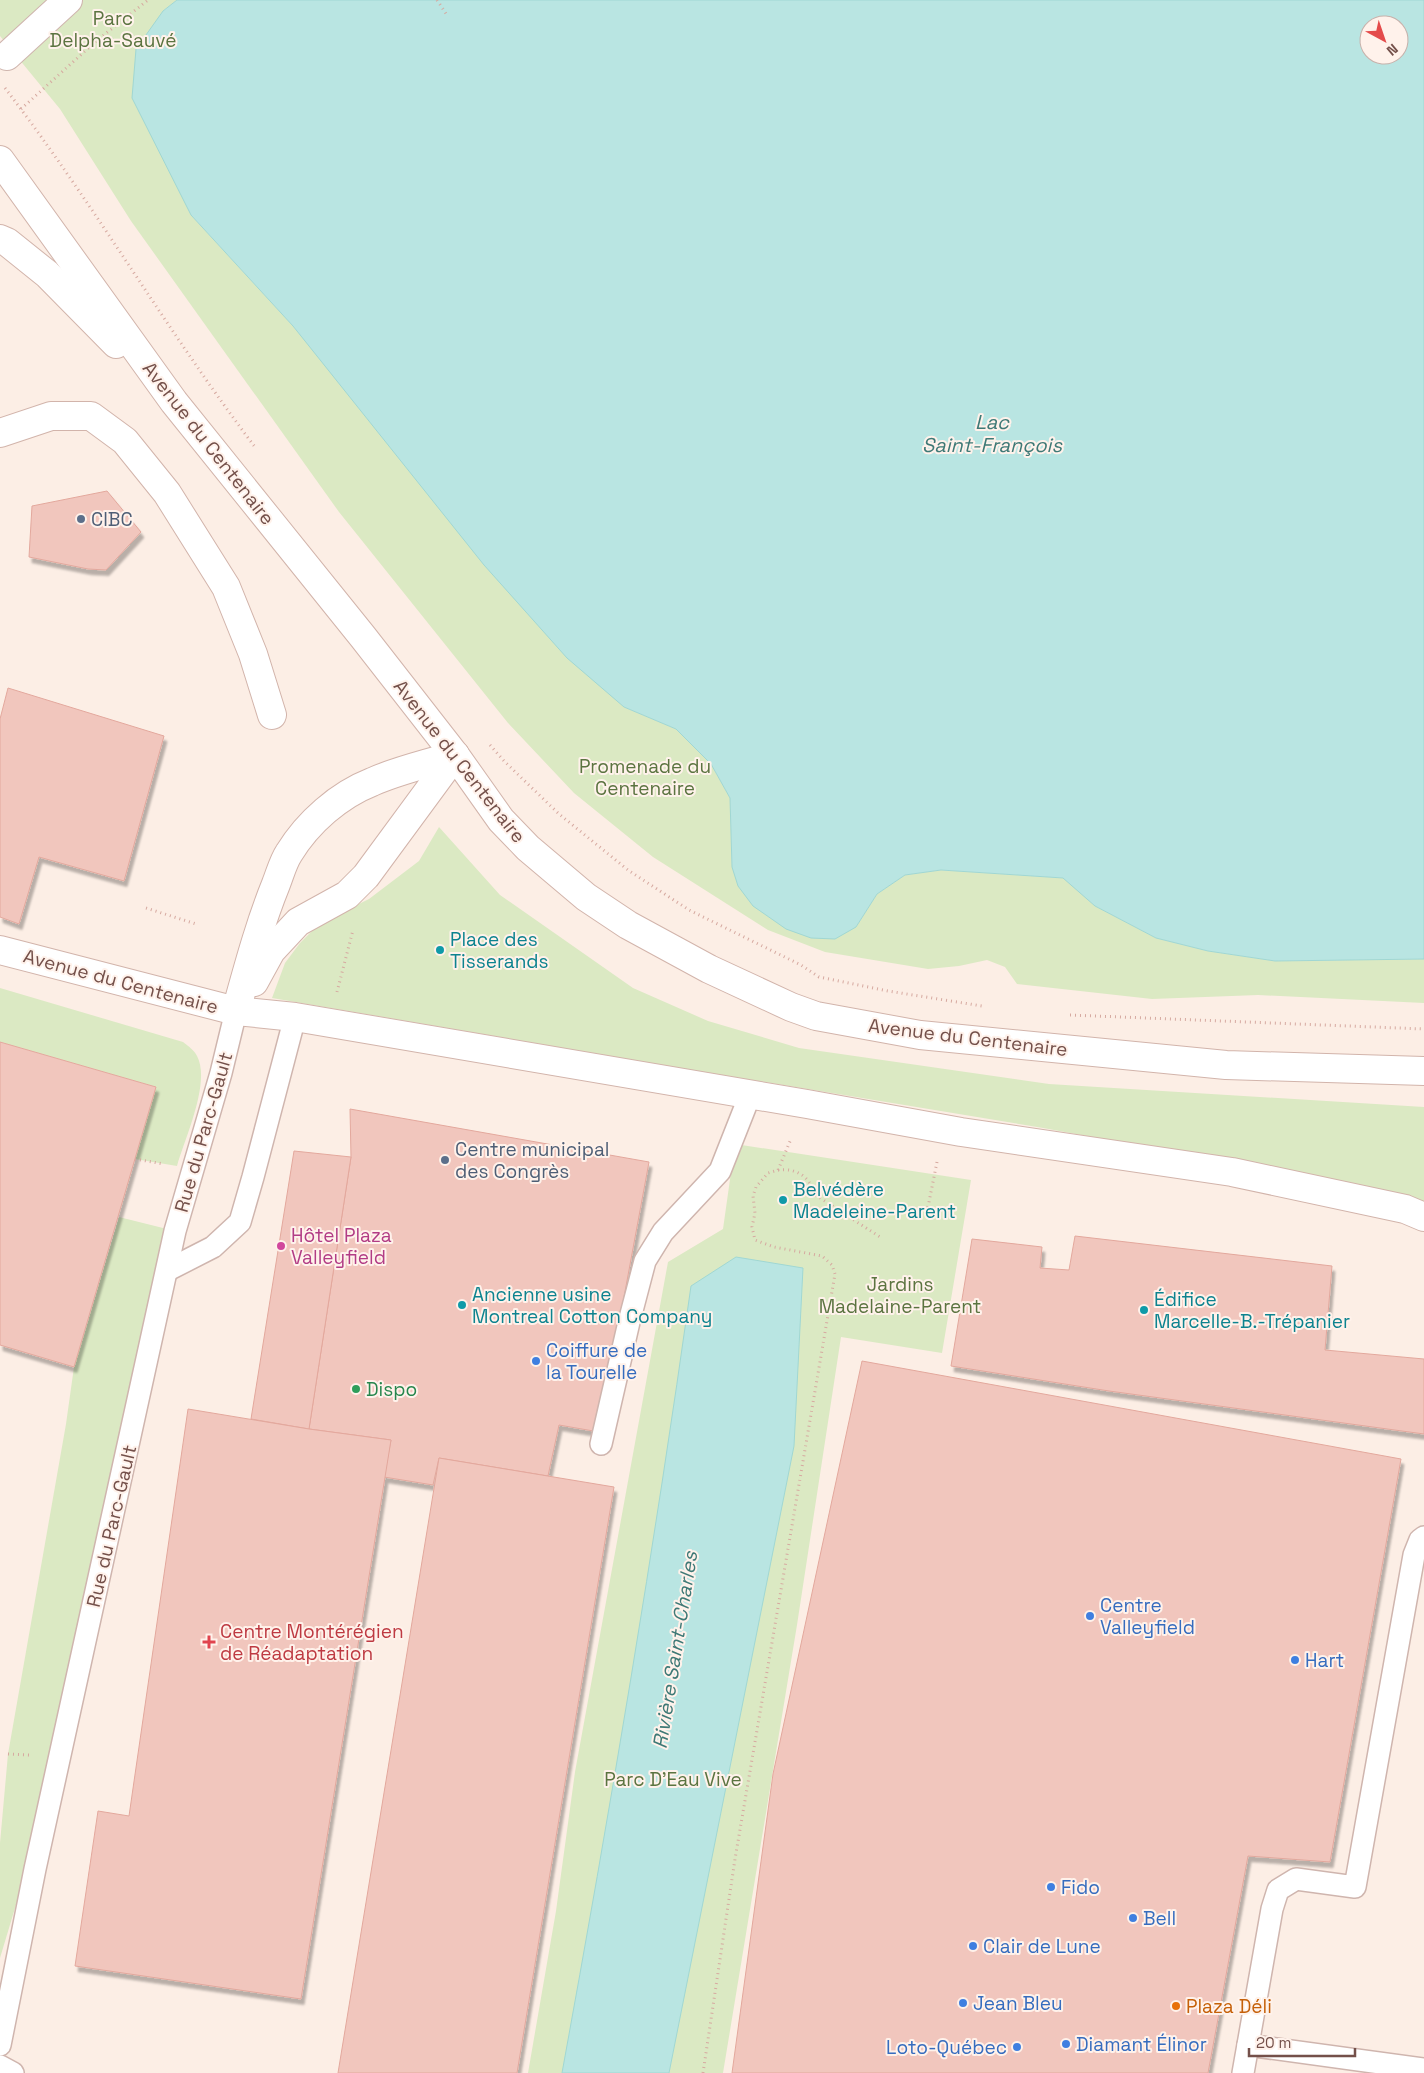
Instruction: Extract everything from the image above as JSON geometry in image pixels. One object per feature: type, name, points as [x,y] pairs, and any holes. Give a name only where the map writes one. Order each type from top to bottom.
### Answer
[{"type":"main road","points":[[7,56],[68,0]]},
{"type":"main road","name":"Avenue du Centenaire","points":[[0,160],[174,402],[363,637],[455,755],[501,820],[528,848],[586,897],[628,925],[709,969],[791,1007],[816,1016],[920,1035],[1216,1064],[1424,1071]]},
{"type":"main road","points":[[0,239],[7,242],[47,274],[174,402]]},
{"type":"main road","points":[[0,433],[51,416],[91,416],[125,441],[167,493],[226,587],[252,654],[272,715]]},
{"type":"main road","points":[[236,1011],[256,936],[270,898],[288,854],[302,835],[319,816],[341,798],[372,782],[455,755]]},
{"type":"main road","points":[[236,1011],[271,951],[298,922],[347,895],[366,876],[455,755]]},
{"type":"main road","name":"Avenue du Centenaire","points":[[0,950],[236,1011],[295,1017],[961,1132],[1232,1172],[1405,1209],[1424,1216]]},
{"type":"lane","name":"Rue du Parc-Gault","points":[[0,2045],[40,1850],[175,1231],[221,1073],[236,1011]]},
{"type":"lane","points":[[168,1270],[213,1247],[240,1222],[295,1017]]},
{"type":"lane","points":[[601,1444],[645,1262],[663,1232],[720,1171],[750,1095]]},
{"type":"lane","points":[[1243,2073],[1272,1909],[1278,1890],[1296,1879],[1355,1887],[1414,1556],[1420,1540],[1424,1537]]},
{"type":"lane","points":[[1248,2045],[1424,2069]]},
{"type":"lane","points":[[0,2066],[13,2073]]},
{"type":"path","points":[[21,109],[95,42],[148,0]]},
{"type":"path","points":[[437,0],[447,15]]},
{"type":"path","points":[[0,81],[127,260],[224,406],[259,452]]},
{"type":"path","points":[[485,738],[504,761],[559,814],[628,870],[689,910],[801,965],[819,977],[990,1008]]},
{"type":"path","points":[[146,908],[196,924]]},
{"type":"path","points":[[1066,1014],[1424,1030]]},
{"type":"path","points":[[778,1170],[791,1139]]},
{"type":"path","points":[[135,1159],[168,1164]]},
{"type":"path","points":[[927,1212],[937,1162]]},
{"type":"path","points":[[703,2073],[735,1859],[835,1274],[832,1265],[822,1256],[774,1248],[755,1240],[752,1227],[755,1213],[753,1196],[760,1180],[768,1173],[787,1169],[797,1172],[806,1177],[812,1185],[814,1194],[880,1237]]},
{"type":"green space","name":"Promenade du Centenaire","points":[[0,0],[177,0],[163,11],[191,215],[293,326],[624,707],[676,729],[711,764],[730,798],[732,867],[856,927],[877,894],[905,875],[941,870],[1064,878],[1095,906],[1156,938],[1208,951],[1275,961],[1424,959],[1424,1003],[1258,995],[1152,999],[1017,984],[1005,967],[987,960],[959,966],[928,969],[825,952],[768,930],[653,857],[574,793],[508,723],[339,512],[131,221],[60,109],[0,36]]},
{"type":"green space","points":[[439,827],[500,895],[633,988],[708,1021],[799,1048],[1049,1084],[1424,1107],[1424,1205],[1351,1184],[1043,1128],[272,998],[285,963],[300,943],[320,923],[369,899],[419,861]]},
{"type":"green space","points":[[0,988],[183,1042],[193,1050],[200,1067],[199,1095],[177,1166],[135,1159],[156,1087],[0,1042]]},
{"type":"green space","name":"Parc D'Eau Vive","points":[[735,1144],[971,1180],[942,1353],[841,1337],[797,1625],[723,2073],[528,2073],[556,1911],[575,1772],[668,1262],[723,1229]]},
{"type":"green space","points":[[119,1217],[175,1231],[60,1758],[0,1958],[0,1843],[8,1754],[66,1424],[74,1367]]},
{"type":"water","name":"Lac Saint-François","points":[[177,0],[1424,0],[1424,959],[1275,961],[1208,951],[1156,938],[1095,906],[1063,878],[941,870],[905,875],[877,894],[856,927],[835,939],[811,938],[786,929],[753,906],[738,886],[732,867],[730,798],[711,764],[676,729],[624,707],[567,658],[484,565],[293,326],[191,215],[132,98],[136,49],[163,11]]},
{"type":"water","name":"Rivière Saint-Charles","points":[[736,1257],[803,1268],[794,1446],[669,2073],[562,2073],[631,1680],[691,1286]]},
{"type":"building","name":"CIBC","points":[[107,491],[141,532],[106,570],[88,569],[29,557],[32,506]]},
{"type":"building","points":[[8,688],[164,736],[124,881],[39,857],[19,924],[0,917],[0,719]]},
{"type":"building","points":[[0,1042],[156,1087],[74,1367],[0,1345]]},
{"type":"building","points":[[350,1109],[649,1162],[599,1432],[559,1425],[548,1476],[439,1458],[433,1485],[384,1477],[391,1440],[309,1429],[351,1157]]},
{"type":"building","points":[[294,1151],[351,1157],[309,1429],[251,1419]]},
{"type":"building","name":"Édifice Marcelle-B.-Trépanier","points":[[1075,1236],[1332,1266],[1325,1350],[1424,1359],[1424,1434],[1109,1391],[951,1366],[972,1239],[1042,1247],[1040,1268],[1069,1270]]},
{"type":"building","name":"Centre Valleyfield","points":[[862,1361],[1401,1459],[1330,1862],[1248,1856],[1208,2073],[732,2073],[773,1774]]},
{"type":"building","points":[[188,1409],[309,1429],[391,1440],[301,1999],[75,1966],[98,1811],[129,1816]]},
{"type":"building","points":[[439,1458],[614,1487],[517,2073],[338,2073]]},
{"type":"place","name":"CIBC","points":[[81,519]]},
{"type":"place","name":"Place des Tisserands","points":[[440,950]]},
{"type":"place","name":"Centre municipal des Congrès","points":[[445,1160]]},
{"type":"place","name":"Belvédère Madeleine-Parent","points":[[783,1200]]},
{"type":"place","name":"Hôtel Plaza Valleyfield","points":[[281,1246]]},
{"type":"place","name":"Ancienne usine Montreal Cotton Company","points":[[462,1305]]},
{"type":"place","name":"Édifice Marcelle-B.-Trépanier","points":[[1144,1310]]},
{"type":"place","name":"Coiffure de la Tourelle","points":[[536,1361]]},
{"type":"place","name":"Dispo","points":[[356,1389]]},
{"type":"place","name":"Centre Valleyfield","points":[[1090,1616]]},
{"type":"place","name":"Centre Montérégien de Réadaptation","points":[[209,1642]]},
{"type":"place","name":"Hart","points":[[1295,1660]]},
{"type":"place","name":"Fido","points":[[1051,1887]]},
{"type":"place","name":"Bell","points":[[1133,1918]]},
{"type":"place","name":"Clair de Lune","points":[[973,1946]]},
{"type":"place","name":"Jean Bleu","points":[[963,2003]]},
{"type":"place","name":"Plaza Déli","points":[[1176,2006]]},
{"type":"place","name":"Diamant Élinor","points":[[1066,2044]]},
{"type":"place","name":"Loto-Québec","points":[[1017,2047]]},
{"type":"park label","name":"Parc Delpha-Sauvé","points":[[113,29]]},
{"type":"park label","name":"Jardins Madelaine-Parent","points":[[900,1295]]}]
